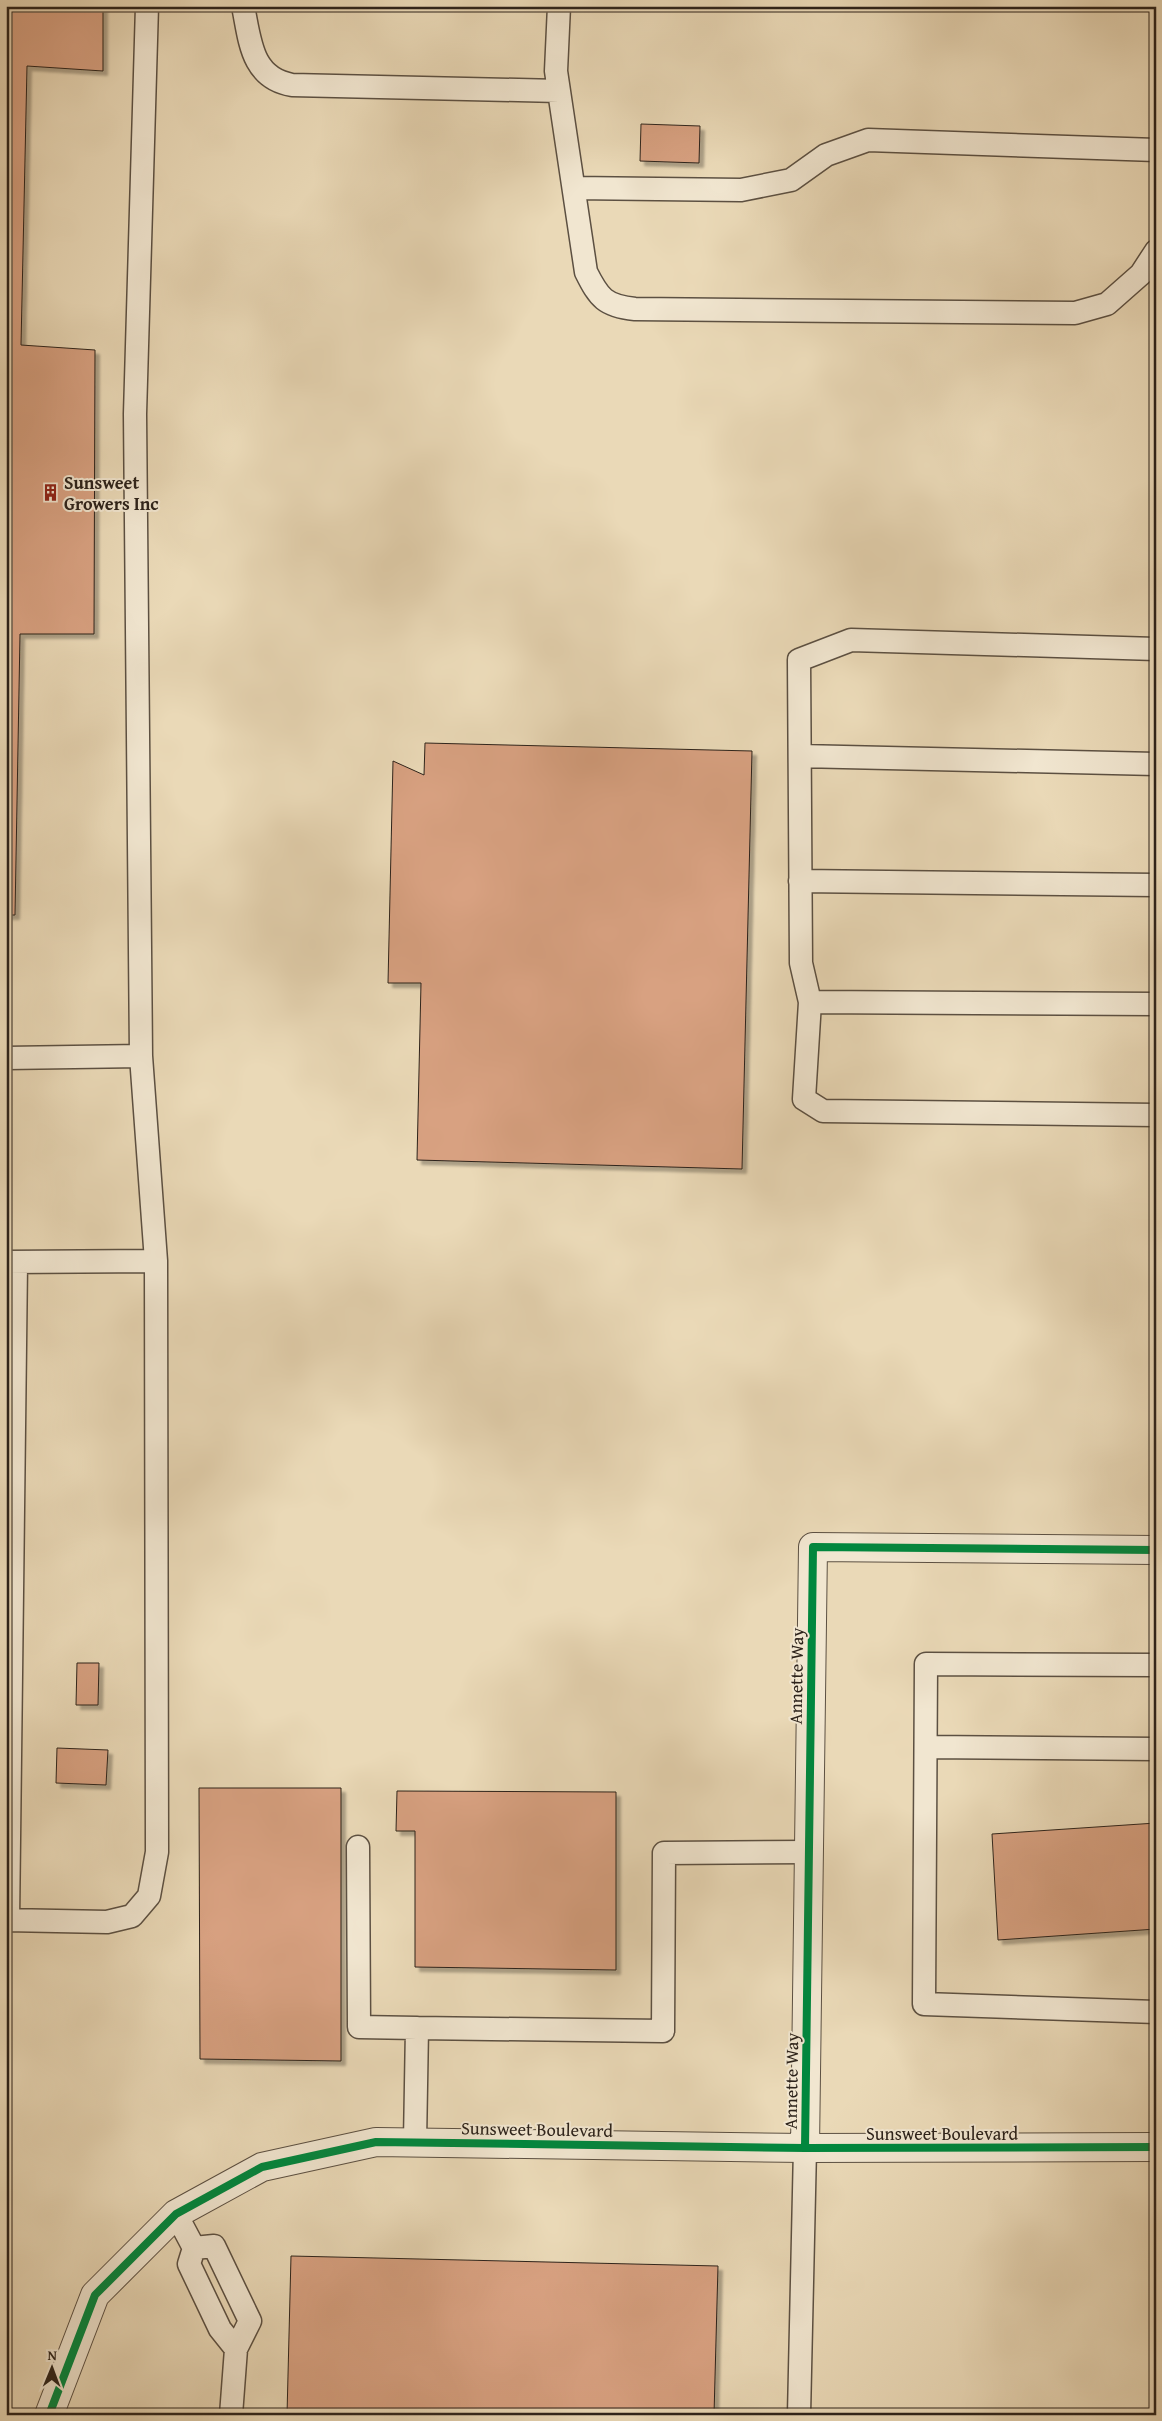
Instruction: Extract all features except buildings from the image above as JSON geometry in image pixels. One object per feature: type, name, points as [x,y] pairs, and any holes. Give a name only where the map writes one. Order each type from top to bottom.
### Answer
[{"type":"street","name":"Annette Way","points":[[805,2148],[813,1547],[1156,1550]]},
{"type":"street","name":"Sunsweet Boulevard","points":[[49,2415],[95,2295],[176,2214],[262,2167],[376,2142],[805,2148],[1156,2147]]},
{"type":"street","name":"Sunsweet Boulevard","points":[[1109,2148],[1156,2156]]},
{"type":"lane","points":[[148,6],[135,414],[141,1056],[156,1260],[157,1852],[149,1896],[132,1916],[106,1922],[7,1920],[11,1262],[156,1260]]},
{"type":"lane","points":[[242,6],[256,60],[266,75],[278,82],[292,85],[560,91]]},
{"type":"lane","points":[[558,6],[556,72],[586,272],[599,296],[616,307],[635,309],[1074,313],[1107,304],[1141,274],[1156,251]]},
{"type":"lane","points":[[574,188],[741,190],[791,180],[826,155],[868,140],[1156,150]]},
{"type":"lane","points":[[1156,650],[851,640],[799,660],[801,963],[810,1002],[804,1099],[823,1110],[1156,1115]]},
{"type":"lane","points":[[800,756],[1156,764]]},
{"type":"lane","points":[[800,881],[1156,885]]},
{"type":"lane","points":[[810,1002],[1156,1004]]},
{"type":"lane","points":[[6,1058],[141,1056]]},
{"type":"lane","points":[[1156,1664],[926,1664],[924,2004],[1156,2012]]},
{"type":"lane","points":[[926,1747],[1156,1749]]},
{"type":"lane","points":[[358,1847],[359,2027],[663,2031],[664,1853],[809,1852]]},
{"type":"lane","points":[[415,2142],[417,2028]]},
{"type":"lane","points":[[799,2415],[805,2148]]},
{"type":"lane","points":[[176,2214],[194,2248],[189,2264],[220,2329],[236,2349]]},
{"type":"lane","points":[[194,2248],[214,2246],[250,2321],[236,2349],[231,2415]]},
{"type":"cycle path","points":[[805,2148],[813,1547],[1156,1550]]},
{"type":"cycle path","points":[[49,2415],[95,2295],[176,2214],[262,2167],[376,2142],[805,2148],[1156,2147]]},
{"type":"place","name":"Sunsweet Growers Inc","points":[[50,492]]}]
